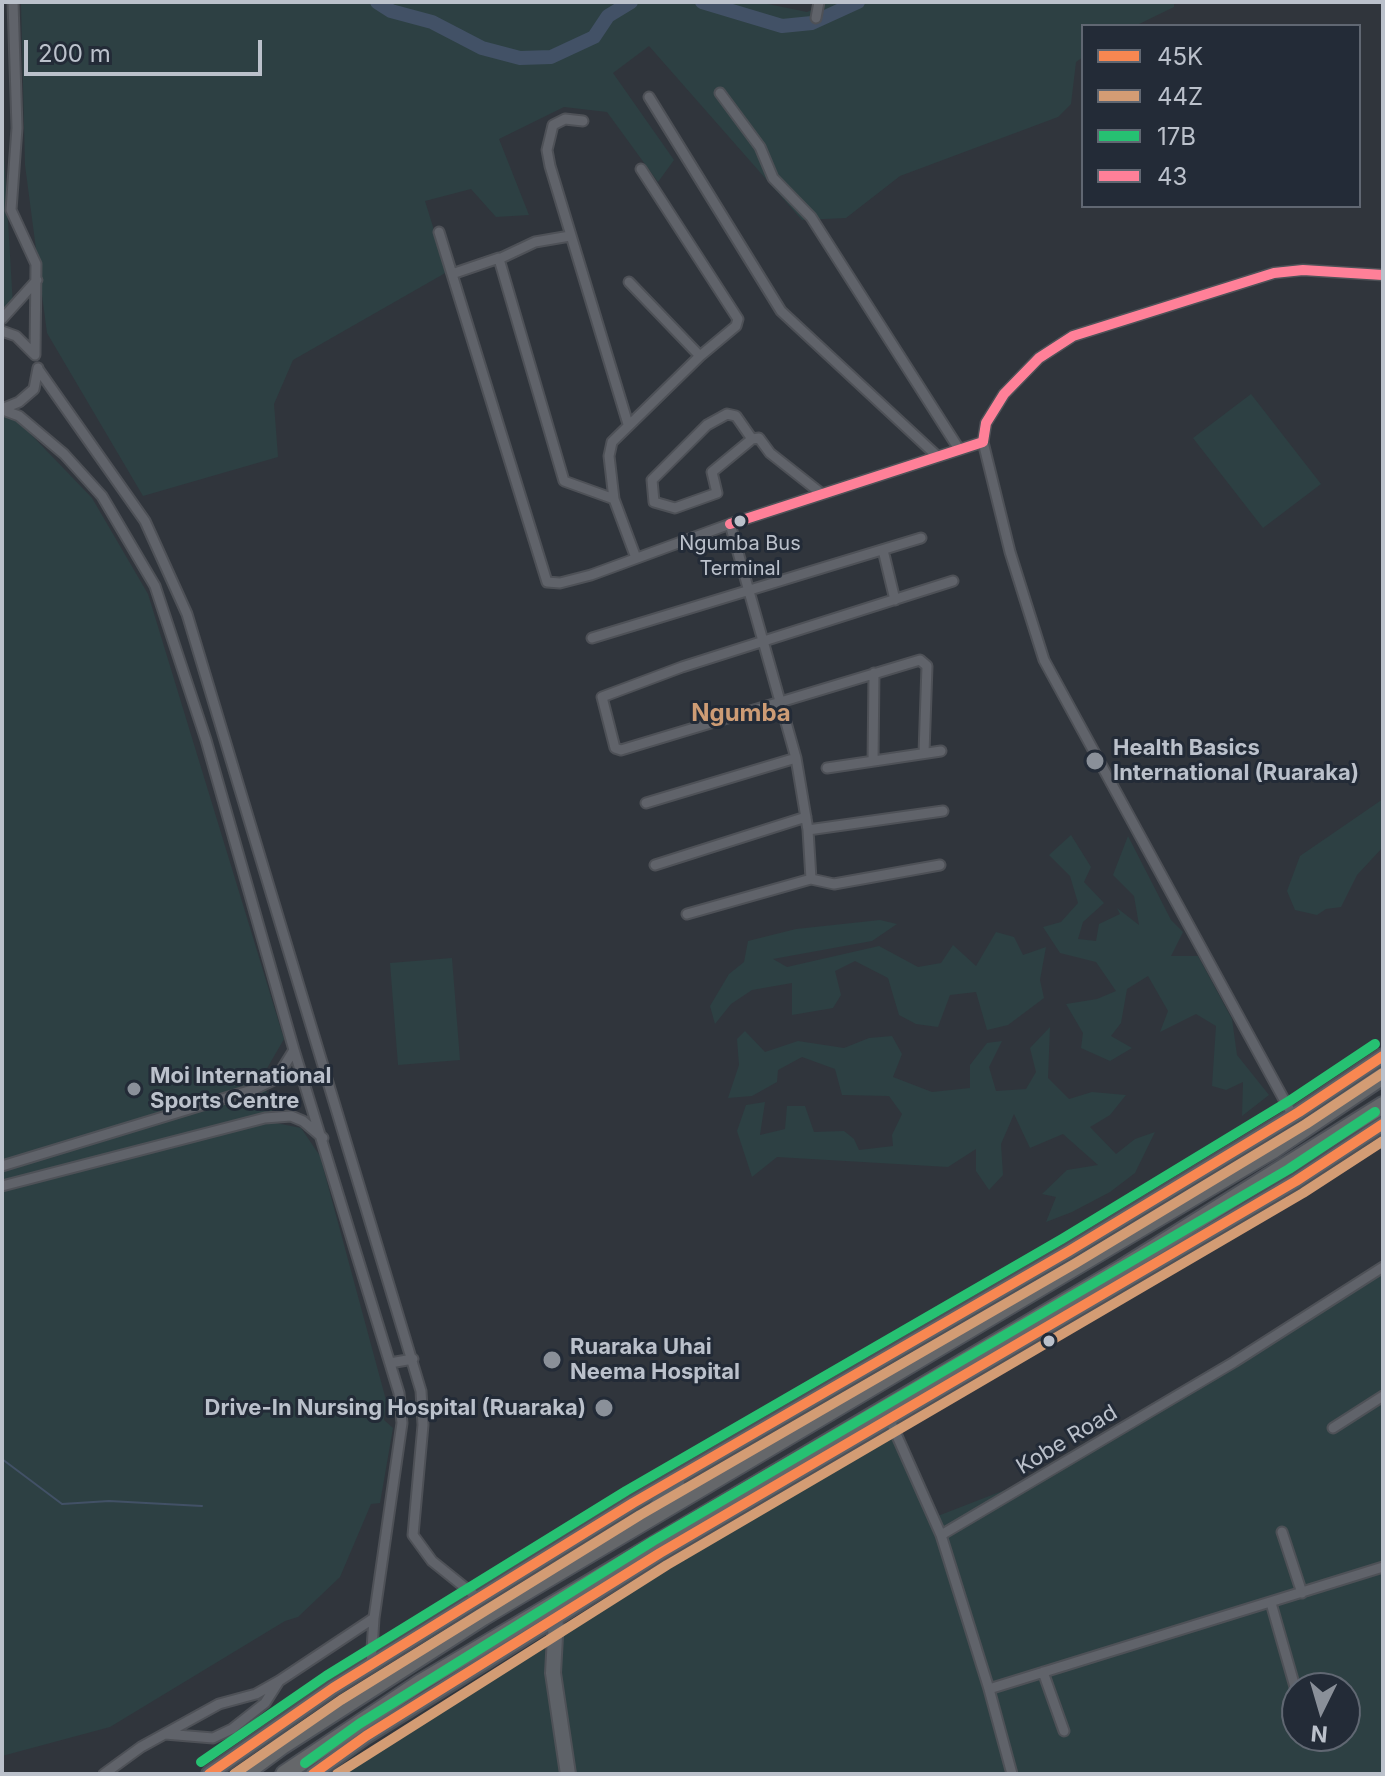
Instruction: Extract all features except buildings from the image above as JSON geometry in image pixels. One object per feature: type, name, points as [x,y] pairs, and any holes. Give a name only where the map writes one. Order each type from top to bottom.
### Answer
[{"type":"highway","points":[[244,1774],[411,1661],[1273,1150],[1383,1076]]},
{"type":"highway","points":[[284,1774],[420,1683],[1143,1255],[1383,1105]]},
{"type":"highway","points":[[1123,1281],[1143,1255]]},
{"type":"main road","points":[[209,1774],[371,1665],[478,1598],[1069,1251],[1293,1116],[1383,1056]]},
{"type":"main road","points":[[313,1774],[380,1728],[556,1618],[889,1418],[1296,1181],[1383,1124]]},
{"type":"main road","points":[[644,1521],[685,1474]]},
{"type":"main road","points":[[556,1618],[553,1673],[568,1774]]},
{"type":"street","points":[[13,2],[17,128],[11,210],[34,258],[37,280],[35,355],[38,369],[145,521],[187,614],[421,1391],[423,1425],[413,1535],[432,1561],[478,1598]]},
{"type":"street","points":[[816,18],[819,2]]},
{"type":"street","points":[[720,93],[760,147],[773,178],[811,217],[959,449]]},
{"type":"street","points":[[649,97],[781,311],[936,455]]},
{"type":"street","points":[[583,121],[565,119],[553,125],[547,150],[628,424]]},
{"type":"street","points":[[636,558],[614,499],[610,450],[614,438],[736,326],[738,319],[641,169]]},
{"type":"street","points":[[439,232],[547,582],[560,583],[591,575],[730,524],[983,442]]},
{"type":"street","points":[[452,274],[535,242],[570,236]]},
{"type":"street","points":[[499,258],[564,481],[614,499]]},
{"type":"street","points":[[1293,1116],[1044,660],[1018,579],[983,442],[986,423],[1004,394],[1039,358],[1073,336],[1274,273],[1303,270],[1383,275]]},
{"type":"street","points":[[2,319],[37,280]]},
{"type":"street","points":[[629,282],[700,356]]},
{"type":"street","points":[[2,331],[16,336],[35,355]]},
{"type":"street","points":[[3,410],[34,389],[38,369]]},
{"type":"street","points":[[3,410],[19,416],[64,454],[102,496],[155,586],[206,740],[294,1050],[399,1393],[402,1423],[374,1618],[371,1665]]},
{"type":"street","points":[[752,439],[736,416],[727,414],[714,420],[652,480],[654,502],[675,508],[717,493],[712,472],[752,439],[759,438],[770,453],[822,494]]},
{"type":"street","points":[[730,524],[796,758],[808,830],[811,879]]},
{"type":"street","points":[[592,638],[921,538]]},
{"type":"street","points":[[883,550],[895,600]]},
{"type":"street","points":[[924,753],[926,663],[920,660],[621,750],[615,748],[603,707],[604,695],[953,581]]},
{"type":"street","points":[[873,761],[874,673]]},
{"type":"street","points":[[827,768],[941,751]]},
{"type":"street","points":[[646,803],[796,758]]},
{"type":"street","points":[[808,830],[943,811]]},
{"type":"street","points":[[655,865],[806,817]]},
{"type":"street","points":[[687,914],[811,879],[834,884],[940,865]]},
{"type":"street","points":[[2,1166],[255,1089],[276,1079],[294,1050]]},
{"type":"street","points":[[2,1186],[265,1118],[291,1116],[303,1121],[323,1139]]},
{"type":"street","name":"Kobe Road","points":[[941,1535],[1234,1362],[1383,1267]]},
{"type":"street","points":[[390,1363],[413,1359]]},
{"type":"street","points":[[1333,1428],[1383,1396]]},
{"type":"street","points":[[889,1418],[941,1535],[1012,1774]]},
{"type":"street","points":[[1282,1532],[1302,1593]]},
{"type":"street","points":[[989,1689],[1383,1567]]},
{"type":"street","points":[[1271,1603],[1291,1672]]},
{"type":"street","points":[[104,1774],[165,1734],[219,1704],[256,1694],[279,1681],[374,1618]]},
{"type":"street","points":[[1043,1672],[1064,1731]]},
{"type":"street","points":[[165,1734],[213,1738],[265,1703],[279,1681]]},
{"type":"shaded area","points":[[21,2],[758,2],[807,12],[830,2],[1174,2],[1174,7],[1139,24],[1081,24],[1081,58],[1076,62],[1071,104],[1058,117],[900,176],[846,218],[802,220],[649,46],[613,73],[674,160],[658,182],[607,112],[564,107],[499,139],[529,215],[496,217],[471,189],[425,201],[447,272],[293,360],[274,404],[278,457],[143,496],[47,333],[25,165]]},
{"type":"shaded area","points":[[2,119],[13,306],[2,311]]},
{"type":"shaded area","points":[[1251,394],[1321,484],[1263,528],[1193,438]]},
{"type":"shaded area","name":"Moi International Sports Centre","points":[[2,416],[19,422],[92,498],[148,594],[284,1039],[262,1077],[276,1123],[301,1128],[320,1156],[386,1400],[384,1420],[393,1428],[380,1503],[371,1504],[340,1577],[298,1617],[285,1621],[110,1727],[2,1756]]},
{"type":"shaded area","points":[[1383,799],[1383,847],[1357,875],[1341,907],[1326,909],[1317,915],[1295,910],[1287,891],[1300,856]]},
{"type":"shaded area","points":[[1071,835],[1091,867],[1084,882],[1104,903],[1083,922],[1078,939],[1096,941],[1099,924],[1120,914],[1117,908],[1139,925],[1134,896],[1113,875],[1128,836],[1171,920],[1183,932],[1171,956],[1198,956],[1232,1019],[1237,1055],[1269,1095],[1242,1116],[1243,1082],[1226,1090],[1212,1086],[1216,1026],[1196,1014],[1160,1032],[1168,1011],[1148,976],[1127,989],[1121,1023],[1111,1036],[1132,1048],[1110,1061],[1081,1048],[1083,1033],[1066,1004],[1097,999],[1116,991],[1096,962],[1060,953],[1043,927],[1061,922],[1078,903],[1070,876],[1049,855]]},
{"type":"shaded area","points":[[880,920],[897,924],[872,941],[773,959],[787,967],[879,946],[918,967],[941,963],[953,945],[976,966],[996,932],[1014,937],[1023,955],[1046,947],[1040,980],[1044,998],[1008,1025],[987,1030],[976,992],[950,995],[938,1027],[916,1024],[899,1015],[888,978],[855,961],[835,971],[841,995],[833,1008],[792,1015],[792,983],[752,990],[731,1004],[715,1024],[710,1006],[729,974],[744,962],[748,941],[796,929]]},
{"type":"shaded area","points":[[452,958],[460,1060],[398,1065],[390,963]]},
{"type":"shaded area","points":[[1050,1027],[1048,1078],[1069,1099],[1092,1092],[1126,1095],[1110,1115],[1090,1127],[1116,1154],[1135,1139],[1155,1132],[1135,1173],[1110,1192],[1072,1212],[1046,1222],[1056,1197],[1042,1194],[1067,1170],[1098,1165],[1063,1134],[1030,1148],[1014,1114],[1001,1144],[1003,1175],[989,1190],[976,1171],[976,1149],[948,1167],[777,1157],[752,1177],[737,1131],[746,1105],[765,1102],[760,1135],[785,1129],[787,1106],[805,1106],[814,1132],[844,1131],[854,1139],[859,1150],[893,1146],[892,1135],[902,1114],[889,1096],[842,1095],[835,1069],[802,1057],[778,1070],[777,1082],[752,1096],[728,1098],[739,1065],[737,1039],[745,1031],[765,1052],[798,1041],[844,1048],[869,1038],[892,1036],[902,1054],[893,1077],[932,1092],[970,1088],[970,1065],[987,1043],[1002,1041],[989,1067],[996,1091],[1026,1089],[1036,1072],[1030,1048]]},
{"type":"shaded area","points":[[1383,1263],[1383,1774],[343,1774],[522,1659],[891,1434],[930,1519],[1046,1474]]},
{"type":"waterway","points":[[377,2],[391,11],[432,22],[482,48],[520,58],[551,57],[594,37],[608,16],[631,2]]},
{"type":"waterway","points":[[702,2],[782,26],[812,23],[858,2]]},
{"type":"waterway","points":[[2,1459],[62,1504],[109,1501],[202,1506]]},
{"type":"transit line","name":"43","points":[[730,524],[983,442],[986,423],[1004,394],[1039,358],[1073,336],[1274,273],[1303,270],[1383,275]]},
{"type":"transit line","name":"17B","points":[[201,1762],[326,1676],[626,1491],[1062,1239],[1291,1100],[1375,1044]]},
{"type":"transit line","name":"45K","points":[[209,1774],[333,1688],[633,1503],[1069,1251],[1299,1112],[1383,1056]]},
{"type":"transit line","name":"44Z","points":[[234,1774],[341,1700],[640,1515],[1076,1263],[1306,1124],[1383,1073]]},
{"type":"transit line","name":"17B","points":[[305,1763],[359,1724],[653,1541],[1289,1169],[1375,1112]]},
{"type":"transit line","name":"45K","points":[[313,1774],[366,1736],[660,1553],[1296,1181],[1383,1124]]},
{"type":"transit line","name":"44Z","points":[[337,1774],[667,1565],[1303,1193],[1383,1141]]},
{"type":"place","name":"Ngumba Bus Terminal","points":[[740,521]]},
{"type":"place","name":"Health Basics International (Ruaraka)","points":[[1095,761]]},
{"type":"place","name":"Moi International Sports Centre","points":[[134,1089]]},
{"type":"place","name":"Ruaraka Uhai Neema Hospital","points":[[552,1360]]},
{"type":"place","name":"Drive-In Nursing Hospital (Ruaraka)","points":[[604,1408]]},
{"type":"district","name":"Ngumba","points":[[741,714]]}]
